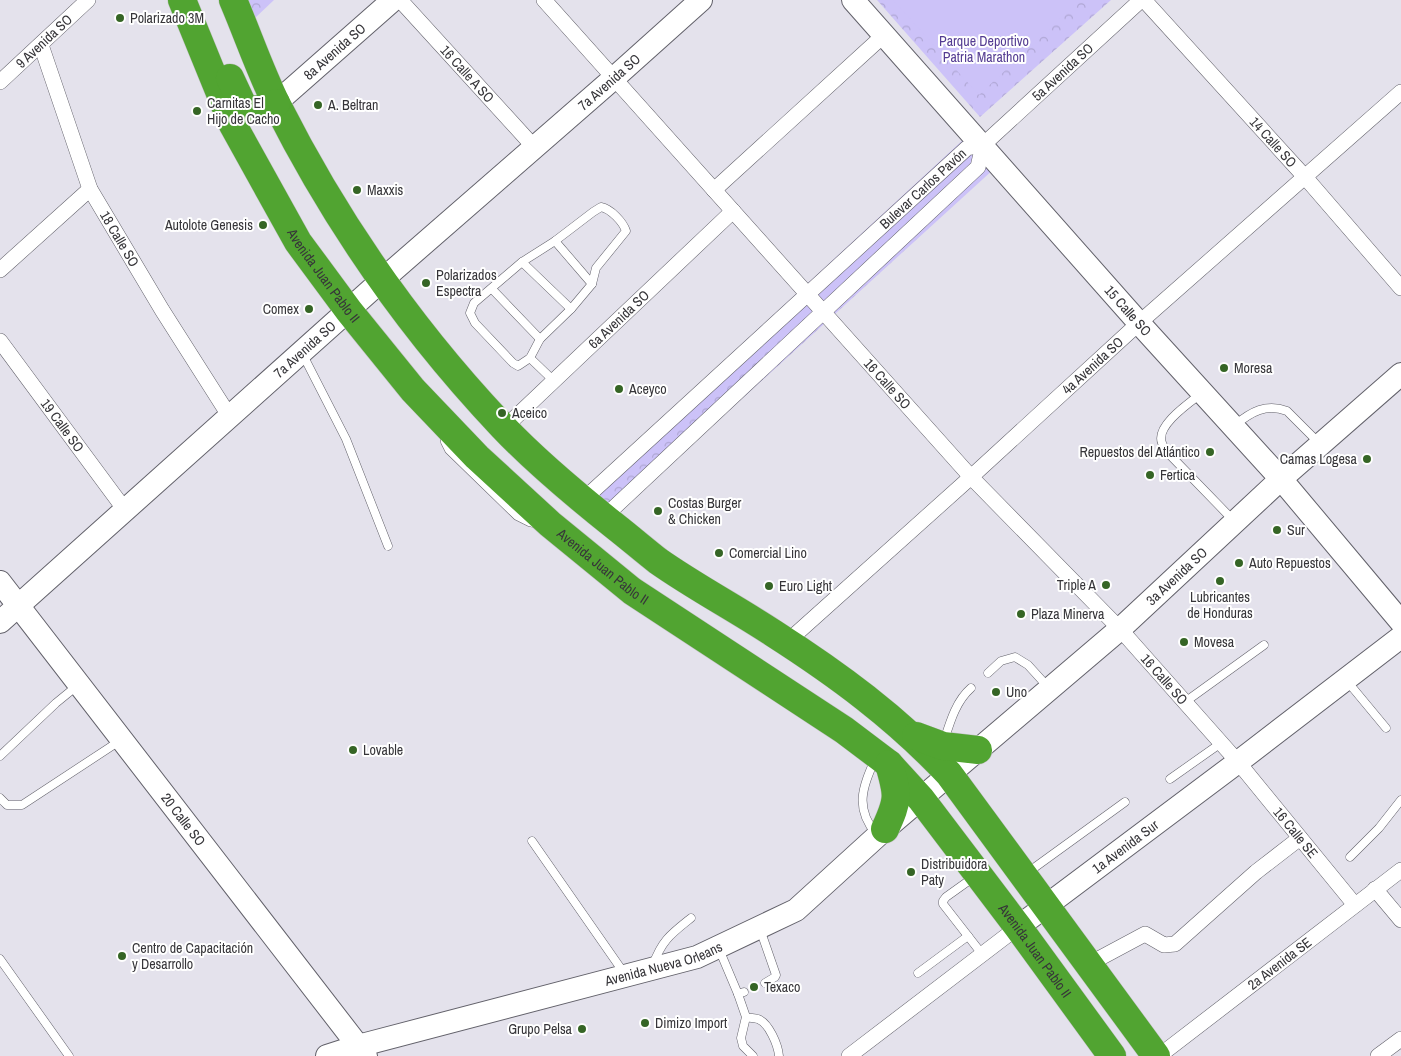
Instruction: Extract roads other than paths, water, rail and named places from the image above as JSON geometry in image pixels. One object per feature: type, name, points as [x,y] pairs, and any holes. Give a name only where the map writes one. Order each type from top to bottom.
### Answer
[{"type":"highway","name":"Avenida Juan Pablo II","points":[[182,0],[233,125],[298,242],[349,311],[413,390],[477,457],[550,524],[632,591],[844,730],[883,759],[921,799],[1018,927],[1112,1056]]},
{"type":"highway","points":[[198,0],[244,108],[260,110],[276,103]]},
{"type":"highway","points":[[233,0],[276,103],[329,200],[381,281],[440,357],[504,428],[604,517],[659,561],[787,642],[862,693],[906,730],[949,774],[1157,1056]]},
{"type":"highway","points":[[906,730],[924,740],[942,746],[978,750]]},
{"type":"highway","points":[[882,832],[892,815],[897,796],[883,759]]},
{"type":"street","name":"9 Avenida SO","points":[[0,82],[88,0]]},
{"type":"street","name":"8a Avenida SO","points":[[276,103],[393,0]]},
{"type":"street","name":"16 Calle A SO","points":[[400,0],[534,147]]},
{"type":"street","name":"7a Avenida SO","points":[[0,622],[381,281],[701,0]]},
{"type":"street","name":"15 Calle SO","points":[[854,0],[1139,323],[1281,479],[1401,622]]},
{"type":"street","name":"5a Avenida SO","points":[[983,145],[1142,0]]},
{"type":"street","name":"14 Calle SO","points":[[1142,0],[1305,177],[1401,288]]},
{"type":"street","name":"16 Calle SO","points":[[550,4],[971,477],[1120,629],[1238,762]]},
{"type":"street","points":[[714,190],[884,35]]},
{"type":"street","name":"18 Calle SO","points":[[41,45],[90,189],[162,310],[230,417]]},
{"type":"street","name":"4a Avenida SO","points":[[787,642],[1139,323],[1401,92]]},
{"type":"street","name":"Bulevar Carlos Pavón","points":[[583,500],[967,148],[983,145],[978,167],[604,517]]},
{"type":"street","points":[[0,270],[90,189]]},
{"type":"street","name":"6a Avenida SO","points":[[504,428],[733,211]]},
{"type":"street","name":"19 Calle SO","points":[[0,341],[125,510]]},
{"type":"street","name":"3a Avenida SO","points":[[949,774],[1120,629],[1281,479],[1401,374]]},
{"type":"street","name":"20 Calle SO","points":[[0,582],[362,1051]]},
{"type":"street","name":"1a Avenida Sur","points":[[848,1056],[1401,637]]},
{"type":"street","name":"16 Calle SE","points":[[1238,762],[1355,905]]},
{"type":"street","name":"Avenida Nueva Orleans","points":[[327,1056],[362,1051],[697,957],[796,910],[949,774]]},
{"type":"street","points":[[1089,964],[1144,934],[1164,945],[1174,944],[1256,872],[1300,838]]},
{"type":"street","name":"2a Avenida SE","points":[[1157,1056],[1401,870]]},
{"type":"street","points":[[1375,889],[1401,920]]},
{"type":"street","points":[[1378,1056],[1401,1039]]},
{"type":"lane","points":[[601,208],[606,208],[622,222],[626,231],[596,268],[592,284],[571,309],[540,339],[530,358],[518,366],[513,364],[475,323],[470,313],[474,303],[522,262],[555,241],[601,208]]},
{"type":"lane","points":[[555,241],[592,284]]},
{"type":"lane","points":[[522,262],[571,309]]},
{"type":"lane","points":[[492,289],[540,339]]},
{"type":"lane","points":[[302,353],[346,439],[388,546]]},
{"type":"lane","points":[[530,358],[554,380]]},
{"type":"lane","points":[[1202,393],[1174,415],[1162,429],[1162,444],[1168,453],[1222,511],[1235,522]]},
{"type":"lane","points":[[1233,426],[1248,413],[1263,408],[1281,408],[1287,410],[1320,445]]},
{"type":"lane","points":[[1186,702],[1264,645]]},
{"type":"lane","points":[[988,673],[1001,661],[1015,657],[1028,665],[1050,688]]},
{"type":"lane","points":[[1346,679],[1386,728]]},
{"type":"lane","points":[[0,756],[56,702],[79,684]]},
{"type":"lane","points":[[942,746],[957,707],[971,688]]},
{"type":"lane","points":[[0,798],[6,805],[22,805],[122,739]]},
{"type":"lane","points":[[1170,779],[1222,743]]},
{"type":"lane","points":[[1350,857],[1379,828],[1401,800]]},
{"type":"lane","points":[[1024,875],[1125,802]]},
{"type":"lane","points":[[532,841],[626,976]]},
{"type":"lane","points":[[978,874],[943,901],[943,904],[982,954]]},
{"type":"lane","points":[[652,969],[659,948],[669,935],[690,918]]},
{"type":"lane","points":[[760,927],[776,975],[775,978],[765,983]]},
{"type":"lane","points":[[918,973],[968,936]]},
{"type":"lane","points":[[718,947],[741,993],[746,1017],[741,1038],[743,1046],[753,1056]]},
{"type":"lane","points":[[0,959],[70,1056]]},
{"type":"lane","points":[[746,1017],[759,1019],[765,1024],[780,1056]]},
{"type":"place","name":"Polarizado 3M","points":[[120,18]]},
{"type":"place","name":"A. Beltran","points":[[318,105]]},
{"type":"place","name":"Carnitas El Hijo de Cacho","points":[[197,111]]},
{"type":"place","name":"Maxxis","points":[[357,190]]},
{"type":"place","name":"Autolote Genesis","points":[[263,225]]},
{"type":"place","name":"Polarizados Espectra","points":[[426,283]]},
{"type":"place","name":"Comex","points":[[309,309]]},
{"type":"place","name":"Moresa","points":[[1224,368]]},
{"type":"place","name":"Aceyco","points":[[619,389]]},
{"type":"place","name":"Aceico","points":[[502,413]]},
{"type":"place","name":"Repuestos del Atlántico","points":[[1210,452]]},
{"type":"place","name":"Camas Logesa","points":[[1367,459]]},
{"type":"place","name":"Fertica","points":[[1150,475]]},
{"type":"place","name":"Costas Burger & Chicken","points":[[658,511]]},
{"type":"place","name":"Sur","points":[[1277,530]]},
{"type":"place","name":"Comercial Lino","points":[[719,553]]},
{"type":"place","name":"Auto Repuestos","points":[[1239,563]]},
{"type":"place","name":"Lubricantes de Honduras","points":[[1220,581]]},
{"type":"place","name":"Triple A","points":[[1106,585]]},
{"type":"place","name":"Euro Light","points":[[769,586]]},
{"type":"place","name":"Plaza Minerva","points":[[1021,614]]},
{"type":"place","name":"Movesa","points":[[1184,642]]},
{"type":"place","name":"Uno","points":[[996,692]]},
{"type":"place","name":"Lovable","points":[[353,750]]},
{"type":"place","name":"Distribuidora Paty","points":[[911,872]]},
{"type":"place","name":"Centro de Capacitación y Desarrollo","points":[[122,956]]},
{"type":"place","name":"Texaco","points":[[754,987]]},
{"type":"place","name":"Dimizo Import","points":[[645,1023]]},
{"type":"place","name":"Grupo Pelsa","points":[[582,1029]]},
{"type":"park label","name":"Parque Deportivo Patria Marathon","points":[[984,49]]}]
